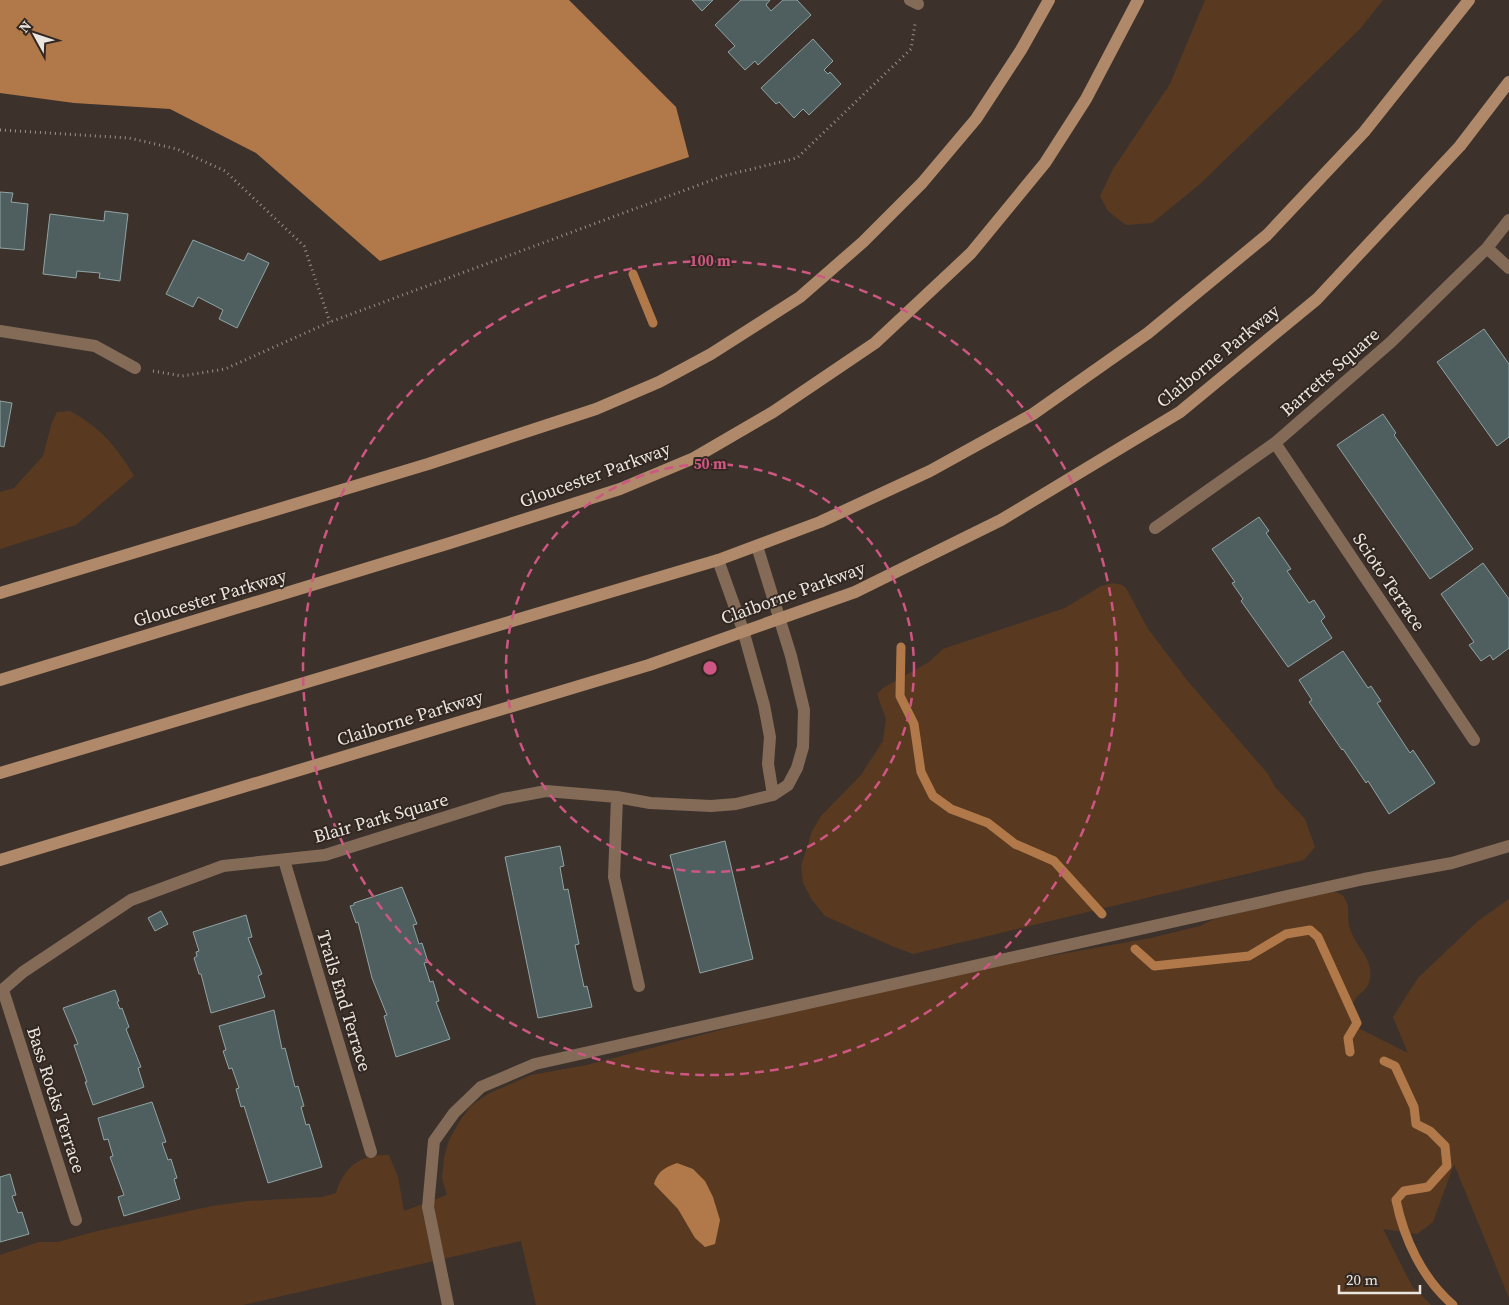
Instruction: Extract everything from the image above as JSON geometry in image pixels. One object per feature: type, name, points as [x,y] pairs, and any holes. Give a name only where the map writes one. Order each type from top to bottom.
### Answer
[{"type":"main road","points":[[0,593],[428,464],[596,409],[659,382],[711,354],[800,297],[863,242],[922,183],[976,119],[1021,50],[1049,0]]},
{"type":"main road","name":"Gloucester Parkway","points":[[0,680],[441,546],[620,489],[694,458],[774,412],[876,344],[971,253],[1045,163],[1086,99],[1138,0]]},
{"type":"main road","points":[[0,773],[718,560],[820,522],[930,471],[1033,414],[1148,333],[1267,236],[1364,132],[1469,0]]},
{"type":"main road","name":"Claiborne Parkway","points":[[0,860],[649,665],[743,630],[855,592],[1001,520],[1180,412],[1317,299],[1460,146],[1509,82]]},
{"type":"street","name":"Barretts Square","points":[[1155,528],[1275,443],[1391,342],[1487,248],[1509,220]]},
{"type":"street","points":[[1487,248],[1509,268]]},
{"type":"street","points":[[0,331],[95,346],[135,368]]},
{"type":"street","name":"Scioto Terrace","points":[[1275,443],[1474,740]]},
{"type":"street","name":"Blair Park Square","points":[[2,991],[23,972],[131,900],[223,866],[243,862],[284,860],[324,855],[503,799],[546,791],[617,797],[650,803],[711,806],[736,804],[773,795],[788,785],[797,768],[803,748],[804,710],[780,619],[757,546]]},
{"type":"street","points":[[718,560],[743,630],[764,706],[770,737],[768,764],[773,795]]},
{"type":"street","points":[[617,797],[614,877],[639,986]]},
{"type":"street","points":[[448,1305],[428,1206],[434,1141],[454,1114],[481,1087],[534,1064],[1354,881],[1452,863],[1509,846]]},
{"type":"street","name":"Trails End Terrace","points":[[284,860],[371,1152]]},
{"type":"street","name":"Bass Rocks Terrace","points":[[2,991],[76,1220]]},
{"type":"path","points":[[135,368],[182,376],[226,368],[330,322],[723,176],[797,158],[911,49],[914,2]]},
{"type":"path","points":[[0,130],[129,138],[178,149],[225,171],[304,246],[330,322]]},
{"type":"shaded area","points":[[0,0],[569,0],[676,107],[689,157],[380,261],[256,153],[170,109],[74,103],[0,93]]},
{"type":"shaded area","points":[[1205,0],[1383,0],[1360,29],[1200,184],[1152,223],[1126,225],[1108,211],[1100,196],[1113,169],[1170,84]]},
{"type":"shaded area","points":[[70,411],[91,424],[107,439],[134,476],[76,525],[0,549],[0,492],[14,488],[43,456],[52,422],[57,412]]},
{"type":"shaded area","points":[[1113,583],[1126,588],[1148,629],[1186,679],[1268,774],[1275,787],[1305,819],[1315,847],[1304,860],[913,954],[825,916],[812,900],[803,883],[801,866],[812,831],[821,816],[861,775],[883,741],[886,719],[877,694],[883,688],[929,662],[943,649],[1065,608],[1101,586]]},
{"type":"shaded area","points":[[1333,891],[1342,895],[1347,902],[1350,929],[1369,964],[1370,978],[1368,985],[1355,1000],[1353,1006],[1354,1026],[1408,1053],[1393,1017],[1418,978],[1478,921],[1509,899],[1509,1298],[1454,1164],[1433,1222],[1417,1234],[1383,1229],[1412,1286],[1431,1305],[536,1305],[521,1241],[243,1305],[0,1305],[0,1255],[39,1242],[58,1242],[93,1232],[212,1206],[247,1201],[322,1197],[336,1193],[339,1184],[349,1169],[362,1159],[370,1157],[389,1155],[398,1177],[404,1211],[447,1195],[442,1178],[444,1158],[449,1140],[461,1119],[471,1106],[488,1094],[531,1075],[587,1065],[903,982],[1151,938],[1200,926],[1214,919]]},
{"type":"shaded area","points":[[677,1163],[693,1169],[705,1181],[713,1197],[720,1220],[715,1244],[705,1247],[695,1238],[678,1209],[654,1184],[662,1170]]},
{"type":"building","points":[[692,0],[713,0],[702,11]]},
{"type":"building","points":[[741,0],[770,0],[766,5],[771,11],[783,0],[797,0],[811,15],[758,65],[755,61],[745,70],[728,52],[735,46],[715,25]]},
{"type":"building","points":[[813,39],[833,61],[824,70],[828,74],[830,72],[841,84],[809,115],[803,109],[794,118],[779,102],[776,104],[761,88]]},
{"type":"building","points":[[0,192],[13,193],[11,202],[28,204],[24,250],[0,248]]},
{"type":"building","points":[[105,211],[128,214],[120,281],[99,278],[100,273],[77,271],[76,278],[43,274],[50,214],[104,221]]},
{"type":"building","points":[[193,240],[244,261],[248,253],[269,263],[237,328],[219,319],[223,310],[198,297],[193,307],[166,294]]},
{"type":"building","points":[[1484,329],[1509,364],[1509,437],[1497,446],[1437,362]]},
{"type":"building","points":[[0,401],[12,403],[4,447],[0,446]]},
{"type":"building","points":[[1383,414],[1396,433],[1394,435],[1473,549],[1430,579],[1337,445]]},
{"type":"building","points":[[1259,517],[1269,531],[1266,533],[1291,569],[1287,571],[1309,603],[1314,600],[1325,617],[1321,621],[1332,638],[1288,667],[1241,601],[1243,599],[1232,583],[1235,582],[1212,549]]},
{"type":"building","points":[[1483,563],[1509,599],[1509,648],[1493,660],[1490,655],[1481,661],[1469,645],[1474,642],[1441,594]]},
{"type":"building","points":[[1343,651],[1368,688],[1371,686],[1381,701],[1377,703],[1410,753],[1413,750],[1435,783],[1389,814],[1368,781],[1366,783],[1309,702],[1312,700],[1299,680]]},
{"type":"building","points":[[725,841],[753,959],[700,973],[670,855]]},
{"type":"building","points":[[560,846],[564,866],[560,867],[564,890],[568,889],[579,944],[575,945],[584,987],[587,986],[592,1007],[538,1018],[505,857]]},
{"type":"building","points":[[402,887],[417,924],[413,925],[419,944],[422,943],[428,962],[424,963],[430,982],[433,981],[439,1001],[436,1002],[450,1039],[396,1057],[384,1016],[387,1015],[372,978],[358,922],[356,923],[350,906]]},
{"type":"building","points":[[161,911],[168,924],[155,931],[148,918]]},
{"type":"building","points":[[246,915],[252,937],[248,938],[262,974],[258,976],[265,997],[211,1013],[201,974],[199,974],[194,958],[197,956],[196,952],[199,951],[193,932]]},
{"type":"building","points":[[115,990],[119,1001],[117,1002],[120,1009],[122,1008],[129,1027],[126,1029],[141,1067],[138,1068],[144,1087],[93,1105],[74,1045],[78,1044],[63,1008]]},
{"type":"building","points":[[274,1010],[282,1049],[285,1048],[295,1087],[298,1086],[304,1106],[301,1107],[306,1125],[309,1124],[322,1167],[268,1183],[244,1106],[241,1107],[236,1089],[239,1088],[232,1068],[229,1069],[223,1051],[226,1050],[219,1026]]},
{"type":"building","points":[[152,1102],[166,1142],[162,1143],[168,1160],[171,1159],[177,1178],[174,1179],[180,1199],[124,1216],[118,1197],[124,1195],[110,1157],[113,1156],[108,1139],[104,1140],[98,1118]]},
{"type":"building","points":[[10,1174],[16,1195],[12,1196],[18,1213],[22,1212],[29,1234],[0,1242],[0,1177]]},
{"type":"waterway","points":[[633,274],[653,323]]},
{"type":"waterway","points":[[901,647],[900,696],[914,724],[921,772],[933,796],[951,809],[988,823],[1015,844],[1054,861],[1102,914]]},
{"type":"waterway","points":[[1135,949],[1154,966],[1249,956],[1286,934],[1310,930],[1318,937],[1357,1023],[1348,1038],[1350,1052]]},
{"type":"waterway","points":[[1384,1061],[1395,1066],[1414,1107],[1416,1124],[1430,1131],[1445,1146],[1447,1166],[1428,1187],[1404,1191],[1396,1200],[1409,1243],[1423,1270],[1432,1283],[1453,1305]]}]
